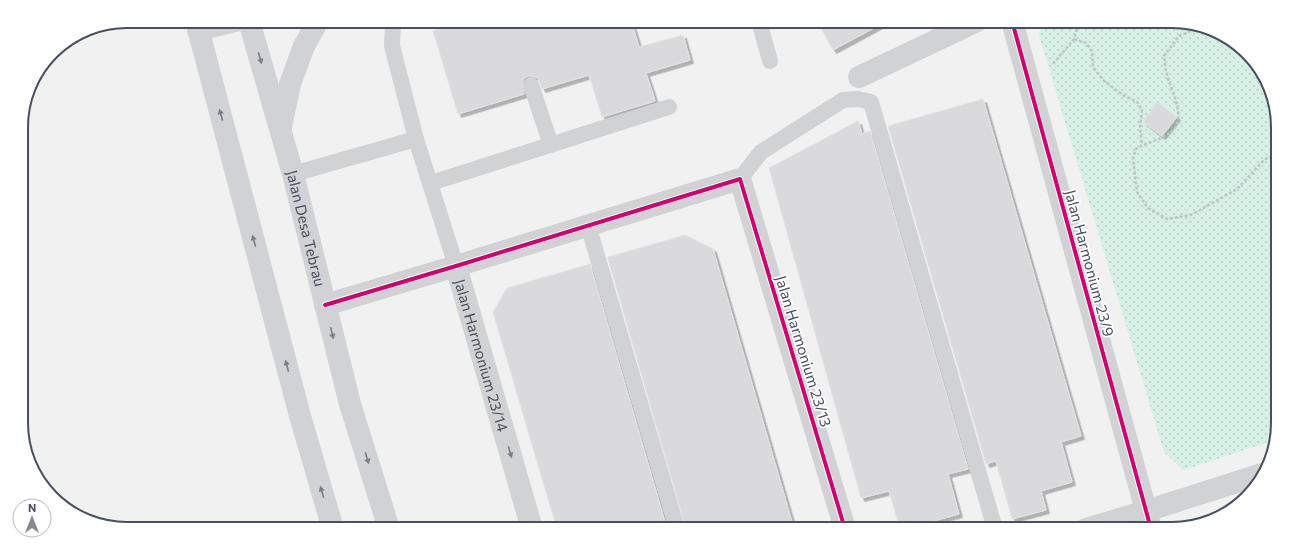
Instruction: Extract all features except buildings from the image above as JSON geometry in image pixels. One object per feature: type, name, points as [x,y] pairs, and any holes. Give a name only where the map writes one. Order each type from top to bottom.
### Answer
[{"type":"main road","points":[[198,28],[300,416],[331,522]]},
{"type":"main road","name":"Jalan Desa Tebrau","points":[[251,28],[293,174],[350,404],[386,522]]},
{"type":"main road","points":[[280,129],[290,84],[304,46],[314,28]]},
{"type":"street","points":[[859,77],[962,28]]},
{"type":"street","name":"Jalan Harmonium 23/9","points":[[1014,28],[1148,520]]},
{"type":"street","points":[[325,305],[740,179]]},
{"type":"street","name":"Jalan Harmonium 23/13","points":[[740,179],[843,522]]},
{"type":"street","name":"Jalan Harmonium 23/14","points":[[456,266],[530,522]]},
{"type":"street","points":[[1134,522],[1148,520],[1255,477]]},
{"type":"lane","name":"Jalan Harmonium 23/14","points":[[394,28],[392,46],[416,139],[456,266]]},
{"type":"lane","points":[[761,28],[770,61]]},
{"type":"lane","points":[[532,85],[551,145]]},
{"type":"lane","points":[[740,179],[761,152],[843,100],[858,99],[871,102],[992,522]]},
{"type":"lane","points":[[431,183],[669,108]]},
{"type":"lane","points":[[293,174],[416,139]]},
{"type":"lane","points":[[588,225],[675,522]]},
{"type":"path","points":[[1029,82],[1049,69],[1067,49],[1074,39],[1077,28]]},
{"type":"path","points":[[1193,30],[1179,36],[1164,56],[1166,71],[1179,114],[1175,128],[1166,136],[1136,148],[1133,158],[1137,192],[1148,208],[1167,219],[1191,215],[1237,188],[1264,160],[1271,156]]},
{"type":"path","points":[[1074,39],[1086,43],[1092,51],[1094,67],[1104,81],[1123,95],[1137,102],[1142,110],[1140,127],[1142,145]]},
{"type":"green space","points":[[1040,28],[1172,28],[1198,31],[1222,41],[1232,48],[1251,67],[1258,77],[1268,101],[1271,127],[1271,423],[1269,442],[1183,470],[1164,452],[1039,35]]},
{"type":"cycle path","points":[[1014,28],[1149,522]]},
{"type":"cycle path","points":[[325,305],[740,179],[843,522]]}]
